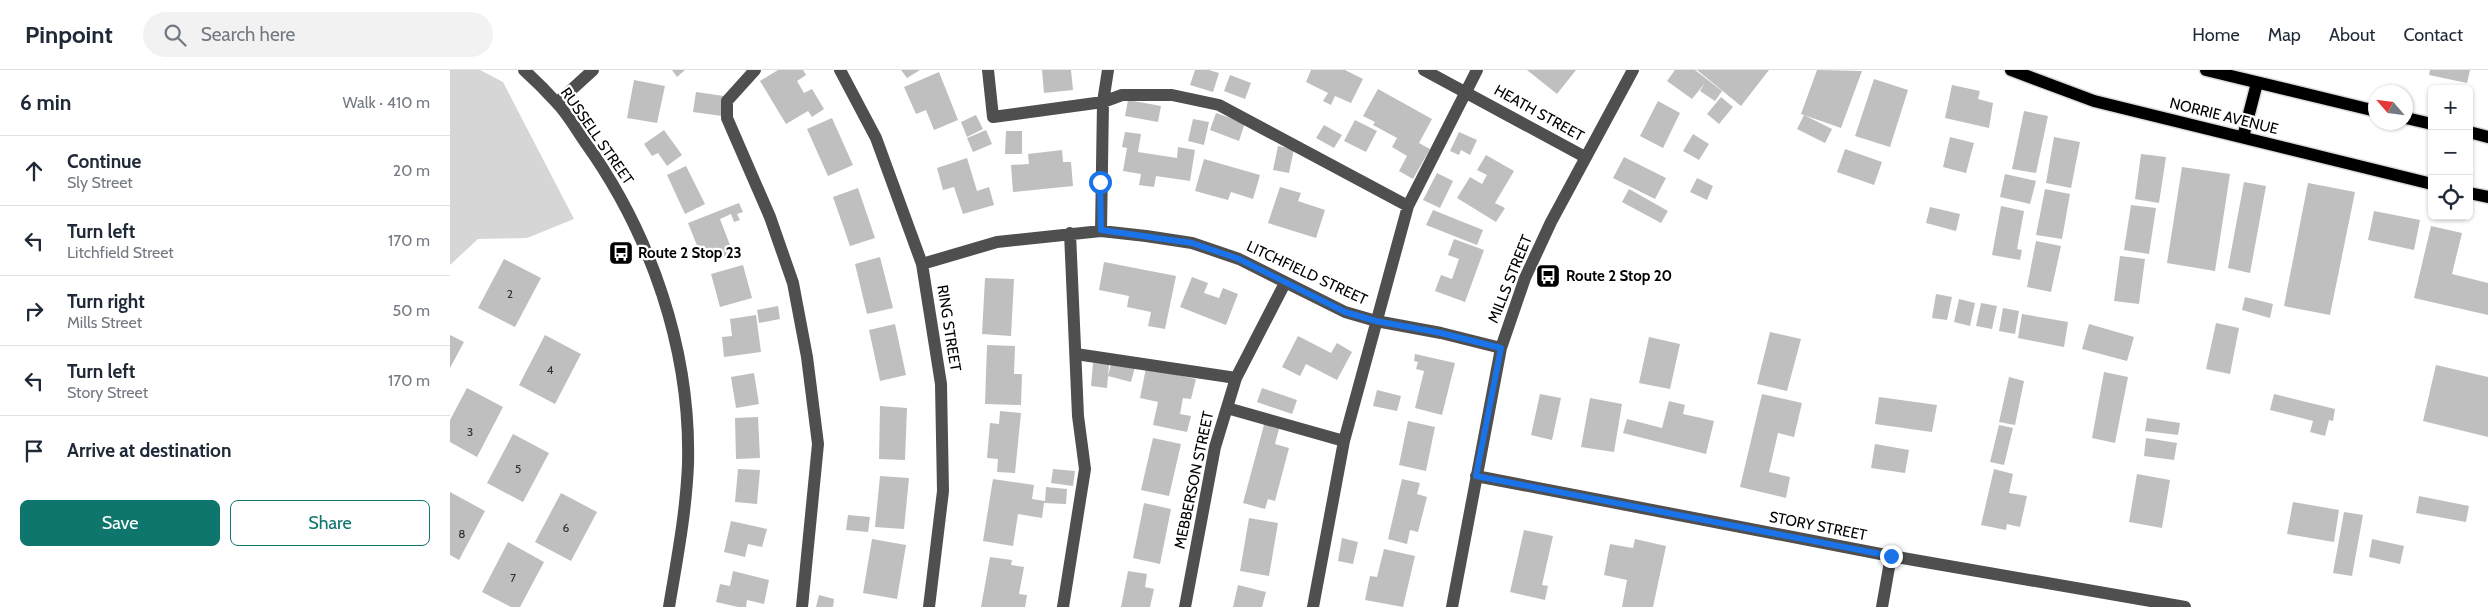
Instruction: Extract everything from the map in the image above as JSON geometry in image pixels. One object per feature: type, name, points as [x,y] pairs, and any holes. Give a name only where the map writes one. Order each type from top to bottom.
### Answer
[{"type":"main road","name":"NORRIE AVENUE","points":[[2011,70],[2094,101],[2428,183]]},
{"type":"main road","points":[[2206,70],[2368,109]]},
{"type":"main road","points":[[2243,137],[2256,83]]},
{"type":"main road","points":[[2413,120],[2428,123]]},
{"type":"main road","points":[[2473,133],[2488,137]]},
{"type":"main road","points":[[2473,194],[2488,197]]},
{"type":"street","name":"RUSSELL STREET","points":[[524,70],[558,103],[610,177],[626,206],[649,259],[667,310],[685,392],[688,463],[684,521],[669,607]]},
{"type":"street","points":[[558,103],[593,70]]},
{"type":"street","points":[[755,70],[728,102],[727,118],[770,217],[793,283],[807,357],[818,444],[802,607]]},
{"type":"street","name":"RING STREET","points":[[840,70],[876,138],[922,264],[941,384],[943,491],[929,607]]},
{"type":"street","points":[[988,70],[993,118],[1103,102],[1122,95],[1172,95],[1219,105],[1408,206]]},
{"type":"street","points":[[1101,230],[1103,102],[1108,70]]},
{"type":"street","name":"HEATH STREET","points":[[1424,70],[1585,157]]},
{"type":"street","points":[[1313,607],[1344,441],[1408,206],[1478,70]]},
{"type":"street","name":"MILLS STREET","points":[[1452,607],[1501,348],[1525,278],[1585,157],[1633,70]]},
{"type":"street","name":"LITCHFIELD STREET","points":[[922,264],[997,242],[1101,230],[1192,243],[1239,259],[1345,312],[1376,321],[1441,333],[1501,348]]},
{"type":"street","points":[[1063,607],[1085,469],[1078,416],[1070,233]]},
{"type":"street","name":"MEBBERSON STREET","points":[[1185,607],[1215,447],[1226,408],[1236,378],[1285,283]]},
{"type":"street","points":[[1076,354],[1236,378]]},
{"type":"street","points":[[1226,408],[1344,441]]},
{"type":"street","name":"STORY STREET","points":[[1476,476],[1891,556],[2185,607]]},
{"type":"street","points":[[1882,607],[1891,556]]},
{"type":"shaded area","points":[[450,70],[480,70],[503,82],[574,219],[527,238],[478,239],[450,265]]},
{"type":"building","points":[[672,70],[685,70],[677,77]]},
{"type":"building","points":[[778,70],[803,70],[806,75],[797,81],[804,93],[812,89],[824,109],[812,117],[808,111],[786,124],[760,81]]},
{"type":"building","points":[[901,70],[920,70],[907,78]]},
{"type":"building","points":[[1042,70],[1071,70],[1073,90],[1044,93]]},
{"type":"building","points":[[1195,70],[1209,70],[1219,73],[1213,92],[1190,85]]},
{"type":"building","points":[[1311,70],[1345,70],[1363,79],[1351,103],[1335,96],[1331,105],[1323,101],[1328,93],[1306,82]]},
{"type":"building","points":[[1527,70],[1576,70],[1557,94]]},
{"type":"building","points":[[1675,70],[1695,70],[1722,91],[1715,101],[1700,91],[1705,83],[1692,99],[1667,81]]},
{"type":"building","points":[[1697,70],[1769,70],[1741,106]]},
{"type":"building","points":[[1817,70],[1862,71],[1841,128],[1801,114]]},
{"type":"building","points":[[2430,70],[2470,70],[2467,83],[2429,75]]},
{"type":"building","points":[[939,72],[958,120],[934,130],[926,110],[916,114],[904,87]]},
{"type":"building","points":[[1230,75],[1251,83],[1245,99],[1224,91]]},
{"type":"building","points":[[1874,79],[1908,90],[1890,147],[1855,136]]},
{"type":"building","points":[[634,80],[665,86],[657,123],[627,118]]},
{"type":"building","points":[[1952,85],[1980,91],[1978,99],[1993,103],[1989,128],[1945,118]]},
{"type":"building","points":[[1378,89],[1432,119],[1419,143],[1430,149],[1413,179],[1399,171],[1407,156],[1392,147],[1397,138],[1373,125],[1375,122],[1363,116]]},
{"type":"building","points":[[696,92],[724,96],[722,116],[693,112]]},
{"type":"building","points":[[1721,97],[1733,107],[1719,124],[1707,114]]},
{"type":"building","points":[[1128,100],[1161,106],[1158,122],[1125,116]]},
{"type":"building","points":[[1658,101],[1680,113],[1663,148],[1640,136]]},
{"type":"building","points":[[2024,111],[2048,116],[2036,173],[2012,169]]},
{"type":"building","points":[[1216,113],[1245,123],[1239,141],[1210,130]]},
{"type":"building","points":[[976,115],[983,129],[967,137],[961,122]]},
{"type":"building","points":[[1804,115],[1832,129],[1825,143],[1797,129]]},
{"type":"building","points":[[832,118],[853,165],[828,176],[807,129]]},
{"type":"building","points":[[1193,119],[1209,122],[1204,145],[1188,141]]},
{"type":"building","points":[[1355,120],[1377,131],[1366,152],[1344,141]]},
{"type":"building","points":[[1324,125],[1342,135],[1334,148],[1316,138]]},
{"type":"building","points":[[664,130],[682,155],[667,166],[658,153],[652,156],[644,144]]},
{"type":"building","points":[[986,130],[992,144],[973,152],[967,138]]},
{"type":"building","points":[[1006,131],[1022,131],[1022,154],[1005,154]]},
{"type":"building","points":[[1125,132],[1141,134],[1138,152],[1177,158],[1178,147],[1195,150],[1190,181],[1156,176],[1154,187],[1139,185],[1141,174],[1123,171],[1127,148],[1122,147]]},
{"type":"building","points":[[1459,132],[1477,140],[1470,155],[1461,150],[1459,155],[1450,151]]},
{"type":"building","points":[[1693,134],[1709,144],[1699,160],[1683,151]]},
{"type":"building","points":[[1950,137],[1974,143],[1966,173],[1943,167]]},
{"type":"building","points":[[2054,137],[2080,142],[2071,188],[2046,183]]},
{"type":"building","points":[[1278,146],[1294,149],[1289,173],[1273,170]]},
{"type":"building","points":[[1845,149],[1882,162],[1874,185],[1837,172]]},
{"type":"building","points":[[1062,150],[1063,162],[1071,162],[1073,186],[1013,192],[1011,165],[1029,164],[1028,154]]},
{"type":"building","points":[[2141,154],[2166,157],[2159,203],[2135,199]]},
{"type":"building","points":[[1486,155],[1514,171],[1495,203],[1505,208],[1496,222],[1457,198],[1470,177],[1482,184],[1487,175],[1477,170]]},
{"type":"building","points":[[1624,157],[1666,178],[1655,199],[1613,178]]},
{"type":"building","points":[[967,158],[977,191],[989,187],[994,205],[963,214],[954,187],[943,190],[937,168]]},
{"type":"building","points":[[1204,159],[1260,175],[1253,199],[1231,192],[1228,200],[1195,191]]},
{"type":"building","points":[[686,166],[705,204],[685,214],[667,175]]},
{"type":"building","points":[[2182,167],[2230,174],[2215,271],[2167,263]]},
{"type":"building","points":[[1437,173],[1453,181],[1440,208],[1423,200]]},
{"type":"building","points":[[2005,174],[2036,181],[2030,204],[2000,197]]},
{"type":"building","points":[[1697,178],[1713,186],[1707,200],[1690,192]]},
{"type":"building","points":[[2244,182],[2266,186],[2250,273],[2228,268]]},
{"type":"building","points":[[2308,183],[2355,192],[2330,315],[2284,306]]},
{"type":"building","points":[[1280,187],[1301,193],[1298,201],[1325,210],[1316,238],[1268,223]]},
{"type":"building","points":[[858,188],[875,238],[850,246],[833,197]]},
{"type":"building","points":[[1629,189],[1668,211],[1661,223],[1622,202]]},
{"type":"building","points":[[2045,189],[2070,194],[2062,239],[2036,235]]},
{"type":"building","points":[[739,203],[743,212],[737,214],[740,220],[734,222],[731,214],[720,219],[733,253],[713,261],[711,255],[702,258],[688,223]]},
{"type":"building","points":[[2131,205],[2156,208],[2149,254],[2124,250]]},
{"type":"building","points":[[2001,206],[2024,211],[2017,249],[2022,250],[2020,260],[1992,255]]},
{"type":"building","points":[[1930,207],[1960,214],[1956,231],[1926,223]]},
{"type":"building","points":[[1433,210],[1483,230],[1477,245],[1426,225]]},
{"type":"building","points":[[2374,211],[2420,220],[2414,250],[2368,240]]},
{"type":"building","points":[[2431,226],[2462,233],[2452,274],[2488,283],[2488,315],[2414,298]]},
{"type":"building","points":[[1454,239],[1484,250],[1465,302],[1435,291],[1441,275],[1452,279],[1459,259],[1448,255]]},
{"type":"building","points":[[2036,241],[2061,246],[2051,292],[2027,287]]},
{"type":"building","points":[[2120,256],[2145,259],[2139,304],[2114,301]]},
{"type":"building","points":[[880,257],[893,308],[867,314],[855,264]]},
{"type":"building","points":[[504,259],[541,278],[515,327],[478,308]]},
{"type":"building","points":[[1104,262],[1176,276],[1165,329],[1148,326],[1151,312],[1127,307],[1129,296],[1099,290]]},
{"type":"building","points":[[743,265],[752,298],[720,307],[711,274]]},
{"type":"building","points":[[1192,277],[1208,283],[1204,293],[1219,298],[1223,288],[1238,294],[1226,325],[1180,307]]},
{"type":"building","points":[[985,278],[1014,279],[1011,336],[982,334]]},
{"type":"building","points":[[1936,294],[1952,297],[1947,320],[1932,318]]},
{"type":"building","points":[[2245,297],[2273,304],[2270,318],[2242,310]]},
{"type":"building","points":[[1959,299],[1975,303],[1970,326],[1954,322]]},
{"type":"building","points":[[1981,303],[1997,306],[1992,329],[1976,326]]},
{"type":"building","points":[[778,306],[780,319],[759,323],[757,310]]},
{"type":"building","points":[[2003,308],[2019,311],[2015,334],[1999,331]]},
{"type":"building","points":[[2022,314],[2068,322],[2064,347],[2018,338]]},
{"type":"building","points":[[756,315],[761,352],[724,357],[722,337],[732,336],[730,319]]},
{"type":"building","points":[[2216,323],[2239,328],[2230,374],[2206,369]]},
{"type":"building","points":[[895,324],[906,375],[880,381],[869,330]]},
{"type":"building","points":[[2089,324],[2134,337],[2127,361],[2082,349]]},
{"type":"building","points":[[1770,332],[1801,339],[1787,391],[1757,384]]},
{"type":"building","points":[[450,335],[464,342],[450,368]]},
{"type":"building","points":[[545,335],[581,354],[555,404],[519,385]]},
{"type":"building","points":[[1298,336],[1331,353],[1337,343],[1352,352],[1337,380],[1306,364],[1300,376],[1282,367]]},
{"type":"building","points":[[1649,337],[1680,344],[1670,389],[1639,383]]},
{"type":"building","points":[[987,345],[1015,346],[1014,374],[1022,374],[1021,405],[985,404]]},
{"type":"building","points":[[1415,354],[1455,363],[1442,415],[1415,408],[1424,371],[1416,369],[1418,362],[1414,361]]},
{"type":"building","points":[[1112,360],[1135,367],[1131,382],[1108,376]]},
{"type":"building","points":[[1093,363],[1109,364],[1107,388],[1091,386]]},
{"type":"building","points":[[2436,365],[2488,377],[2488,437],[2423,421]]},
{"type":"building","points":[[1146,368],[1196,379],[1191,399],[1183,398],[1180,414],[1191,416],[1187,432],[1153,425],[1158,402],[1140,398]]},
{"type":"building","points":[[2104,372],[2128,377],[2115,443],[2092,438]]},
{"type":"building","points":[[754,373],[759,404],[736,408],[731,377]]},
{"type":"building","points":[[2009,377],[2024,381],[2015,425],[1999,422]]},
{"type":"building","points":[[467,388],[503,407],[477,457],[450,442],[450,420]]},
{"type":"building","points":[[1262,388],[1297,400],[1292,414],[1257,402]]},
{"type":"building","points":[[1377,390],[1401,396],[1397,411],[1373,406]]},
{"type":"building","points":[[1540,394],[1561,398],[1552,440],[1531,435]]},
{"type":"building","points":[[1762,394],[1802,403],[1794,437],[1778,433],[1769,472],[1790,477],[1786,498],[1740,487]]},
{"type":"building","points":[[2274,394],[2335,409],[2333,421],[2329,420],[2325,436],[2310,432],[2313,421],[2270,410]]},
{"type":"building","points":[[1879,397],[1937,405],[1932,432],[1875,424]]},
{"type":"building","points":[[1590,398],[1622,404],[1614,452],[1581,447]]},
{"type":"building","points":[[1669,401],[1685,405],[1683,414],[1714,421],[1706,454],[1623,433],[1627,419],[1662,428]]},
{"type":"building","points":[[880,406],[907,408],[905,460],[879,459]]},
{"type":"building","points":[[1000,411],[1021,413],[1015,473],[997,472],[998,459],[987,458],[990,423],[999,424]]},
{"type":"building","points":[[758,417],[760,458],[736,459],[735,418]]},
{"type":"building","points":[[2147,418],[2180,423],[2178,435],[2145,431]]},
{"type":"building","points":[[1265,421],[1280,425],[1275,444],[1289,448],[1275,501],[1268,499],[1265,509],[1243,503]]},
{"type":"building","points":[[1408,421],[1435,427],[1426,471],[1399,465]]},
{"type":"building","points":[[1999,425],[2013,428],[2004,465],[1990,462]]},
{"type":"building","points":[[513,434],[549,453],[523,502],[487,483]]},
{"type":"building","points":[[1153,438],[1181,444],[1169,496],[1141,490]]},
{"type":"building","points":[[2146,438],[2177,443],[2174,460],[2144,456]]},
{"type":"building","points":[[1875,444],[1909,450],[1905,473],[1871,468]]},
{"type":"building","points":[[738,469],[760,470],[757,504],[735,502]]},
{"type":"building","points":[[1053,469],[1075,471],[1073,486],[1051,483]]},
{"type":"building","points":[[1994,469],[2013,474],[2009,493],[2027,496],[2020,527],[2007,524],[2006,530],[1981,525]]},
{"type":"building","points":[[2137,474],[2170,480],[2162,528],[2129,522]]},
{"type":"building","points":[[880,476],[909,478],[904,529],[875,527]]},
{"type":"building","points":[[993,479],[1034,485],[1032,499],[1045,501],[1046,487],[1067,489],[1066,504],[1044,503],[1042,518],[1018,514],[1013,546],[983,541]]},
{"type":"building","points":[[1402,479],[1420,483],[1417,494],[1427,497],[1418,532],[1410,530],[1407,544],[1388,539]]},
{"type":"building","points":[[450,492],[485,511],[459,560],[450,555]]},
{"type":"building","points":[[561,493],[597,512],[571,561],[535,542]]},
{"type":"building","points":[[2419,496],[2469,506],[2466,522],[2416,513]]},
{"type":"building","points":[[2293,502],[2339,510],[2334,542],[2287,534]]},
{"type":"building","points":[[1144,503],[1171,509],[1160,564],[1133,558]]},
{"type":"building","points":[[2344,512],[2363,515],[2352,576],[2333,573]]},
{"type":"building","points":[[848,515],[870,517],[868,532],[846,530]]},
{"type":"building","points":[[1249,518],[1278,523],[1269,576],[1240,571]]},
{"type":"building","points":[[731,521],[767,529],[762,547],[748,544],[745,557],[724,552]]},
{"type":"building","points":[[1524,530],[1553,536],[1542,585],[1548,586],[1545,600],[1510,592]]},
{"type":"building","points":[[1342,538],[1358,542],[1353,564],[1338,561]]},
{"type":"building","points":[[872,539],[906,545],[897,599],[863,593]]},
{"type":"building","points":[[1635,539],[1666,546],[1653,607],[1622,607],[1627,580],[1604,575],[1610,544],[1633,548]]},
{"type":"building","points":[[2372,539],[2404,546],[2400,564],[2369,557]]},
{"type":"building","points":[[508,542],[544,562],[520,607],[511,607],[482,592]]},
{"type":"building","points":[[1384,549],[1415,556],[1403,607],[1365,600],[1370,576],[1377,577]]},
{"type":"building","points":[[990,557],[1012,560],[1011,565],[1024,567],[1019,594],[1027,595],[1025,607],[981,607]]},
{"type":"building","points":[[733,571],[769,580],[764,604],[747,600],[746,607],[738,607],[716,602],[720,584],[730,586]]},
{"type":"building","points":[[1128,571],[1147,574],[1145,587],[1154,589],[1150,607],[1121,607]]},
{"type":"building","points":[[1238,585],[1266,592],[1262,607],[1233,607]]},
{"type":"building","points":[[819,595],[834,599],[833,607],[816,607]]},
{"type":"place","name":"Route 2 Stop 23","points":[[621,253]]},
{"type":"place","name":"Route 2 Stop 20","points":[[1548,276]]},
{"type":"route","points":[[1100,182],[1101,230],[1192,243],[1239,259],[1345,312],[1376,321],[1441,333],[1501,348],[1476,476],[1891,556]]}]
